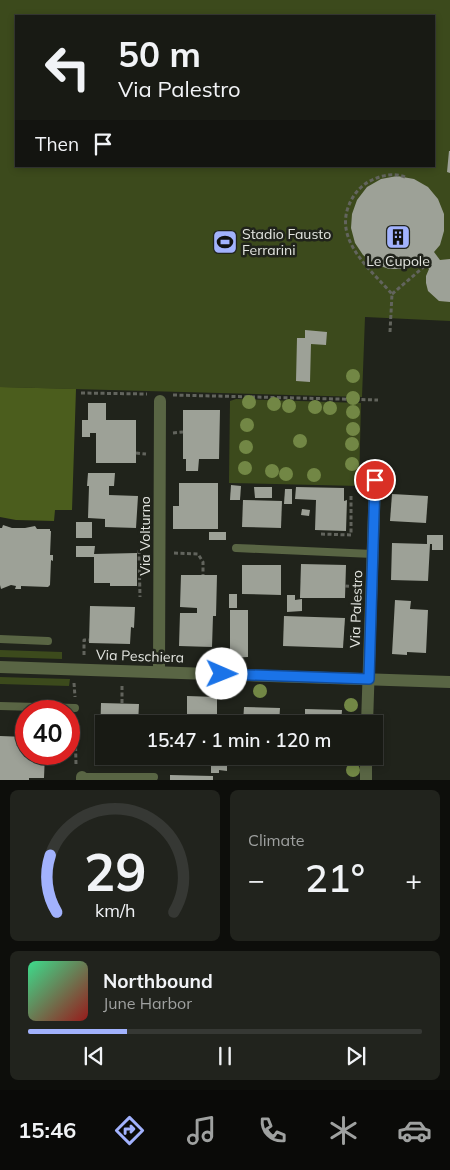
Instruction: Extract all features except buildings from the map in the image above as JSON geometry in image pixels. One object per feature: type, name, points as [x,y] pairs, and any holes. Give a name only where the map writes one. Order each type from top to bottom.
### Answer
[{"type":"street","name":"Via Volturno","points":[[159,672],[165,398]]},
{"type":"street","name":"Via Palestro","points":[[368,715],[375,480]]},
{"type":"street","name":"Via Peschiera","points":[[0,667],[450,682]]},
{"type":"street","points":[[366,765],[366,780]]},
{"type":"lane","name":"Via Palestro","points":[[236,548],[373,554]]},
{"type":"lane","points":[[0,639],[48,641]]},
{"type":"lane","points":[[0,706],[15,706]]},
{"type":"lane","points":[[82,778],[154,776]]},
{"type":"path","points":[[390,332],[392,294],[355,253],[345,229],[346,213],[351,198],[364,185],[378,177],[396,174],[405,177]]},
{"type":"path","points":[[392,294],[426,265]]},
{"type":"path","points":[[81,393],[148,394]]},
{"type":"path","points":[[165,398],[378,400]]},
{"type":"path","points":[[321,534],[351,535],[351,495]]},
{"type":"path","points":[[352,519],[358,520]]},
{"type":"path","points":[[139,550],[140,598]]},
{"type":"path","points":[[172,553],[198,554],[203,562],[203,575]]},
{"type":"path","points":[[345,586],[357,586]]},
{"type":"path","points":[[84,655],[84,640],[89,640]]},
{"type":"path","points":[[74,677],[75,700]]},
{"type":"path","points":[[122,685],[122,703]]},
{"type":"path","points":[[76,765],[82,778]]},
{"type":"green space","name":"Stadio Fausto Ferrarini","points":[[0,0],[450,0],[450,321],[365,317],[362,397],[0,387]]},
{"type":"green space","points":[[0,387],[76,389],[72,510],[55,510],[54,521],[16,520],[0,517]]},
{"type":"green space","points":[[236,399],[361,403],[359,486],[229,483],[230,401]]},
{"type":"green space","points":[[0,650],[62,652],[62,659],[0,657]]},
{"type":"green space","points":[[0,677],[70,679],[69,686],[0,684]]},
{"type":"place","name":"Le Cupole","points":[[398,237]]},
{"type":"place","name":"Stadio Fausto Ferrarini","points":[[225,242]]},
{"type":"route","points":[[222,674],[369,679],[373,597],[375,480]]}]
